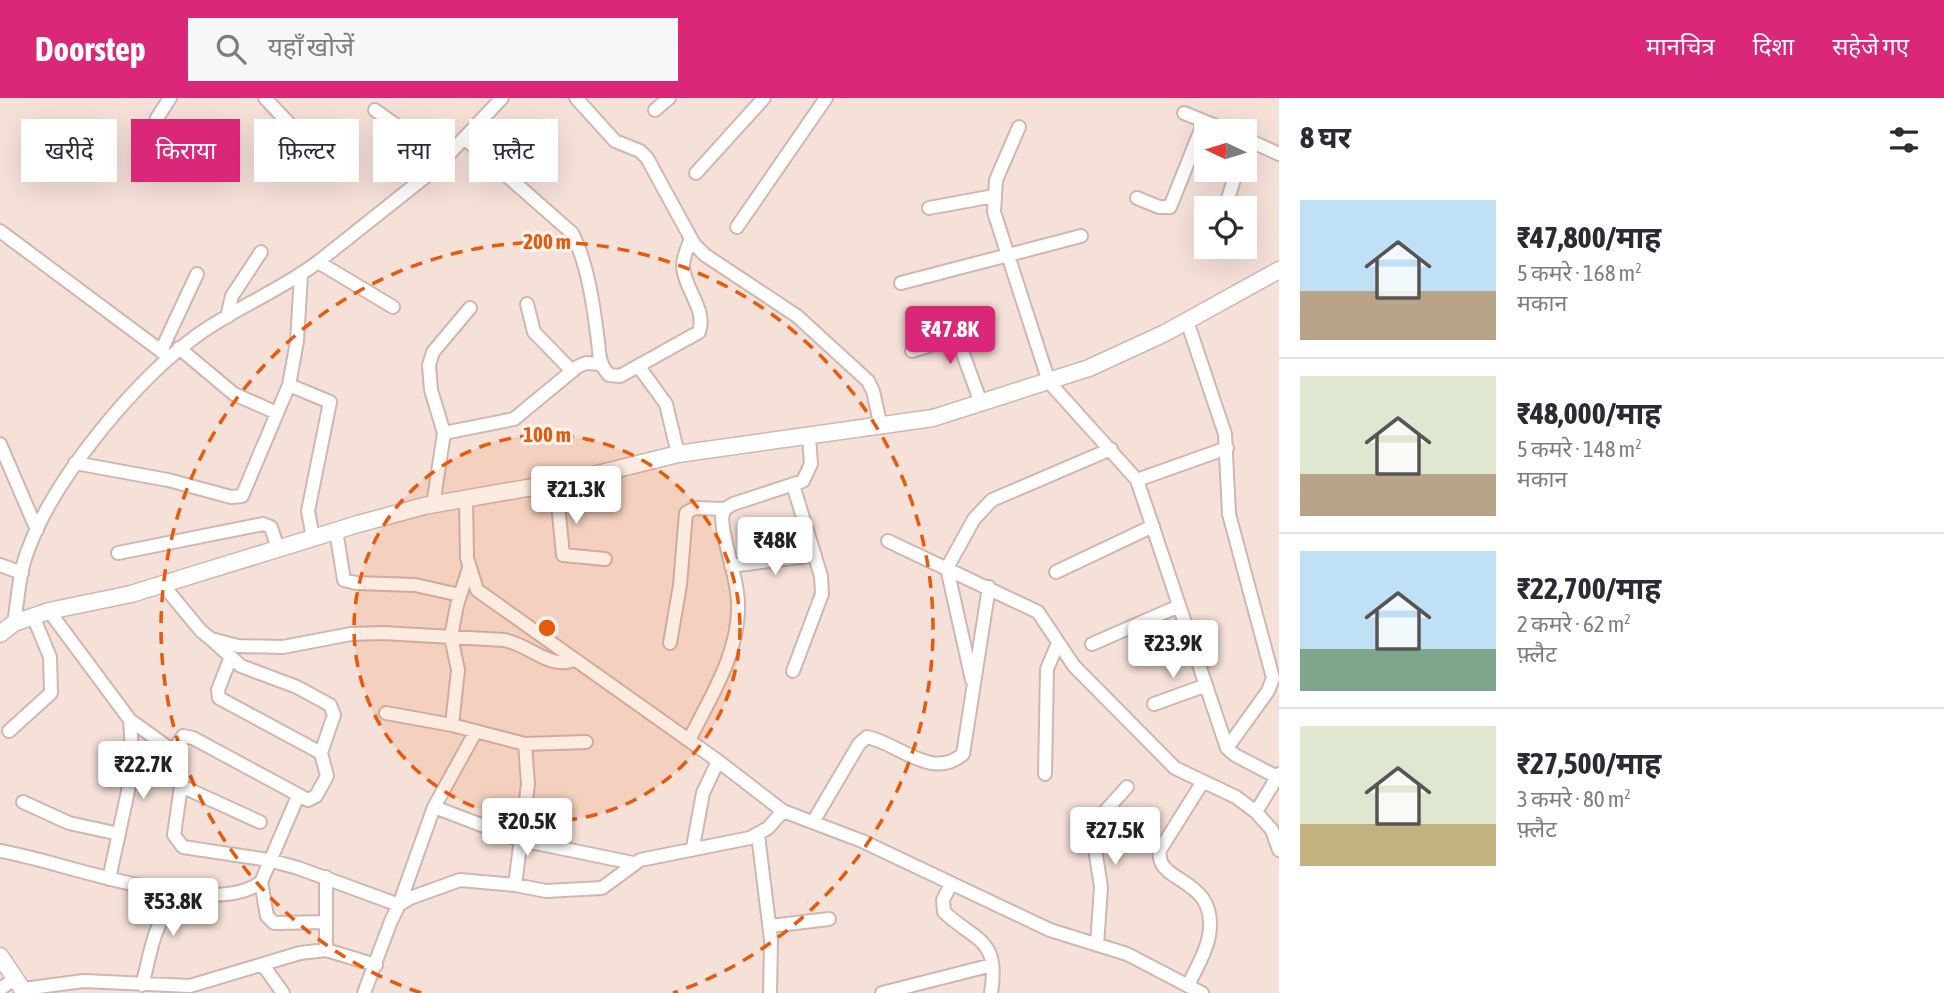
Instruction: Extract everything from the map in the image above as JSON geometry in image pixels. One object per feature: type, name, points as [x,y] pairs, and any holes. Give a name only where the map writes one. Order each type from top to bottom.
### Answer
[{"type":"street","points":[[157,118],[170,98]]},
{"type":"street","points":[[265,98],[285,119]]},
{"type":"street","points":[[455,148],[502,98]]},
{"type":"street","points":[[576,98],[615,141],[647,158],[691,238],[705,255],[813,328],[868,381],[881,426]]},
{"type":"street","points":[[655,110],[669,98]]},
{"type":"street","points":[[696,173],[764,98]]},
{"type":"street","points":[[737,227],[826,98]]},
{"type":"street","points":[[376,110],[388,119]]},
{"type":"street","points":[[1184,113],[1198,119]]},
{"type":"street","points":[[1019,127],[996,180],[994,212],[1049,382],[1137,480],[1227,748],[1234,755],[1278,775],[1256,812]]},
{"type":"street","points":[[464,138],[572,233],[580,250],[601,364],[608,375],[615,378],[639,367],[699,331],[701,316],[685,279],[683,264],[691,238]]},
{"type":"street","points":[[1257,146],[1279,154]]},
{"type":"street","points":[[1137,198],[1159,208],[1170,207],[1194,149]]},
{"type":"street","points":[[14,623],[27,551],[75,463],[170,352],[300,275],[417,182]]},
{"type":"street","points":[[929,208],[994,196]]},
{"type":"street","points":[[0,231],[233,394],[277,413]]},
{"type":"street","points":[[901,283],[1008,258],[1080,236]]},
{"type":"street","points":[[227,317],[232,296],[261,252]]},
{"type":"street","points":[[317,262],[393,307]]},
{"type":"street","points":[[0,634],[14,623],[41,614],[131,594],[337,530],[433,505],[556,483],[678,454],[933,418],[1089,368],[1187,321],[1279,270]]},
{"type":"street","points":[[170,352],[197,274]]},
{"type":"street","points":[[75,463],[168,480],[237,498],[244,492],[289,385],[298,341],[300,275]]},
{"type":"street","points":[[527,304],[534,332],[572,371]]},
{"type":"street","points":[[433,505],[444,433],[431,390],[429,365],[433,352],[470,308]]},
{"type":"street","points":[[950,318],[981,403]]},
{"type":"street","points":[[1187,321],[1220,415],[1227,448],[1225,478],[1229,514],[1273,678],[1268,691],[1227,748]]},
{"type":"street","points":[[912,351],[957,337]]},
{"type":"street","points":[[444,433],[514,419],[572,371],[586,363],[601,364]]},
{"type":"street","points":[[639,367],[666,404],[678,454]]},
{"type":"street","points":[[289,385],[330,402],[308,511],[313,538]]},
{"type":"street","points":[[670,643],[680,585],[686,513],[695,508],[725,509],[803,481],[809,474],[809,437]]},
{"type":"street","points":[[0,444],[37,530]]},
{"type":"street","points":[[1137,480],[1227,448]]},
{"type":"street","points":[[974,687],[947,568],[974,519],[992,500],[1111,449]]},
{"type":"street","points":[[556,483],[563,555],[605,559]]},
{"type":"street","points":[[793,485],[821,576],[822,594],[793,671]]},
{"type":"street","points":[[466,500],[469,568],[477,590],[488,601],[689,740],[783,811],[862,841],[1050,930],[1127,954],[1202,993]]},
{"type":"street","points":[[689,740],[727,663],[736,634],[738,604],[723,530],[725,509]]},
{"type":"street","points":[[118,553],[262,524],[271,527],[278,549]]},
{"type":"street","points":[[1056,572],[1153,526]]},
{"type":"street","points":[[337,530],[344,580],[356,583],[415,585],[460,595]]},
{"type":"street","points":[[888,541],[1038,612],[1074,666],[1175,768],[1236,797],[1256,812],[1272,830],[1278,843]]},
{"type":"street","points":[[731,566],[815,555]]},
{"type":"street","points":[[0,565],[22,573]]},
{"type":"street","points":[[452,725],[458,670],[451,637],[469,568]]},
{"type":"street","points":[[163,584],[230,659],[252,671],[298,687],[330,705],[334,715],[321,753],[326,780],[313,799],[298,796],[193,738],[179,739],[173,751],[181,786],[174,835],[177,843],[183,847],[269,860],[326,877],[399,905]]},
{"type":"street","points":[[813,822],[859,744],[867,737],[928,763],[941,765],[957,759],[965,748],[989,587]]},
{"type":"street","points":[[1092,644],[1178,606]]},
{"type":"street","points":[[41,614],[130,720],[173,751]]},
{"type":"street","points":[[9,731],[51,693],[50,657],[41,614]]},
{"type":"street","points":[[211,639],[238,646],[283,647],[372,633],[451,637],[519,642],[552,662],[565,663],[574,660]]},
{"type":"street","points":[[1045,774],[1046,669],[1058,643]]},
{"type":"street","points":[[230,659],[218,690],[219,698],[321,753]]},
{"type":"street","points":[[1154,704],[1204,686]]},
{"type":"street","points":[[386,713],[452,725],[525,744],[586,742]]},
{"type":"street","points":[[109,879],[133,768],[130,720]]},
{"type":"street","points":[[364,993],[434,807],[476,731]]},
{"type":"street","points":[[515,885],[528,784],[525,744]]},
{"type":"street","points":[[693,847],[703,793],[718,761]]},
{"type":"street","points":[[1188,986],[1209,934],[1205,904],[1195,888],[1163,869],[1159,858],[1160,850],[1202,783]]},
{"type":"street","points":[[181,786],[260,821]]},
{"type":"street","points":[[1097,945],[1101,887],[1093,836],[1101,816],[1127,787]]},
{"type":"street","points":[[298,796],[261,882],[267,916],[274,923],[326,922]]},
{"type":"street","points":[[23,802],[76,825],[119,834]]},
{"type":"street","points":[[434,807],[521,840],[633,863],[693,847],[758,835],[783,811]]},
{"type":"street","points":[[758,835],[770,926],[770,993]]},
{"type":"street","points":[[0,850],[109,879],[209,895]]},
{"type":"street","points":[[399,905],[410,898],[460,880],[546,891],[588,891],[612,882],[633,863]]},
{"type":"street","points":[[326,877],[326,950]]},
{"type":"street","points":[[136,987],[160,923],[167,912],[175,906],[209,895],[238,892],[261,882]]},
{"type":"street","points":[[951,884],[943,900],[944,912],[981,939],[989,950],[992,965],[991,993]]},
{"type":"street","points":[[770,926],[829,919]]},
{"type":"street","points":[[0,989],[84,981],[136,987],[190,986],[300,953],[326,950],[376,965]]},
{"type":"street","points":[[0,956],[22,987]]},
{"type":"street","points":[[263,965],[283,993]]},
{"type":"street","points":[[882,993],[992,965]]},
{"type":"shaded area","points":[[0,98],[1279,98],[1279,993],[0,993]]}]
